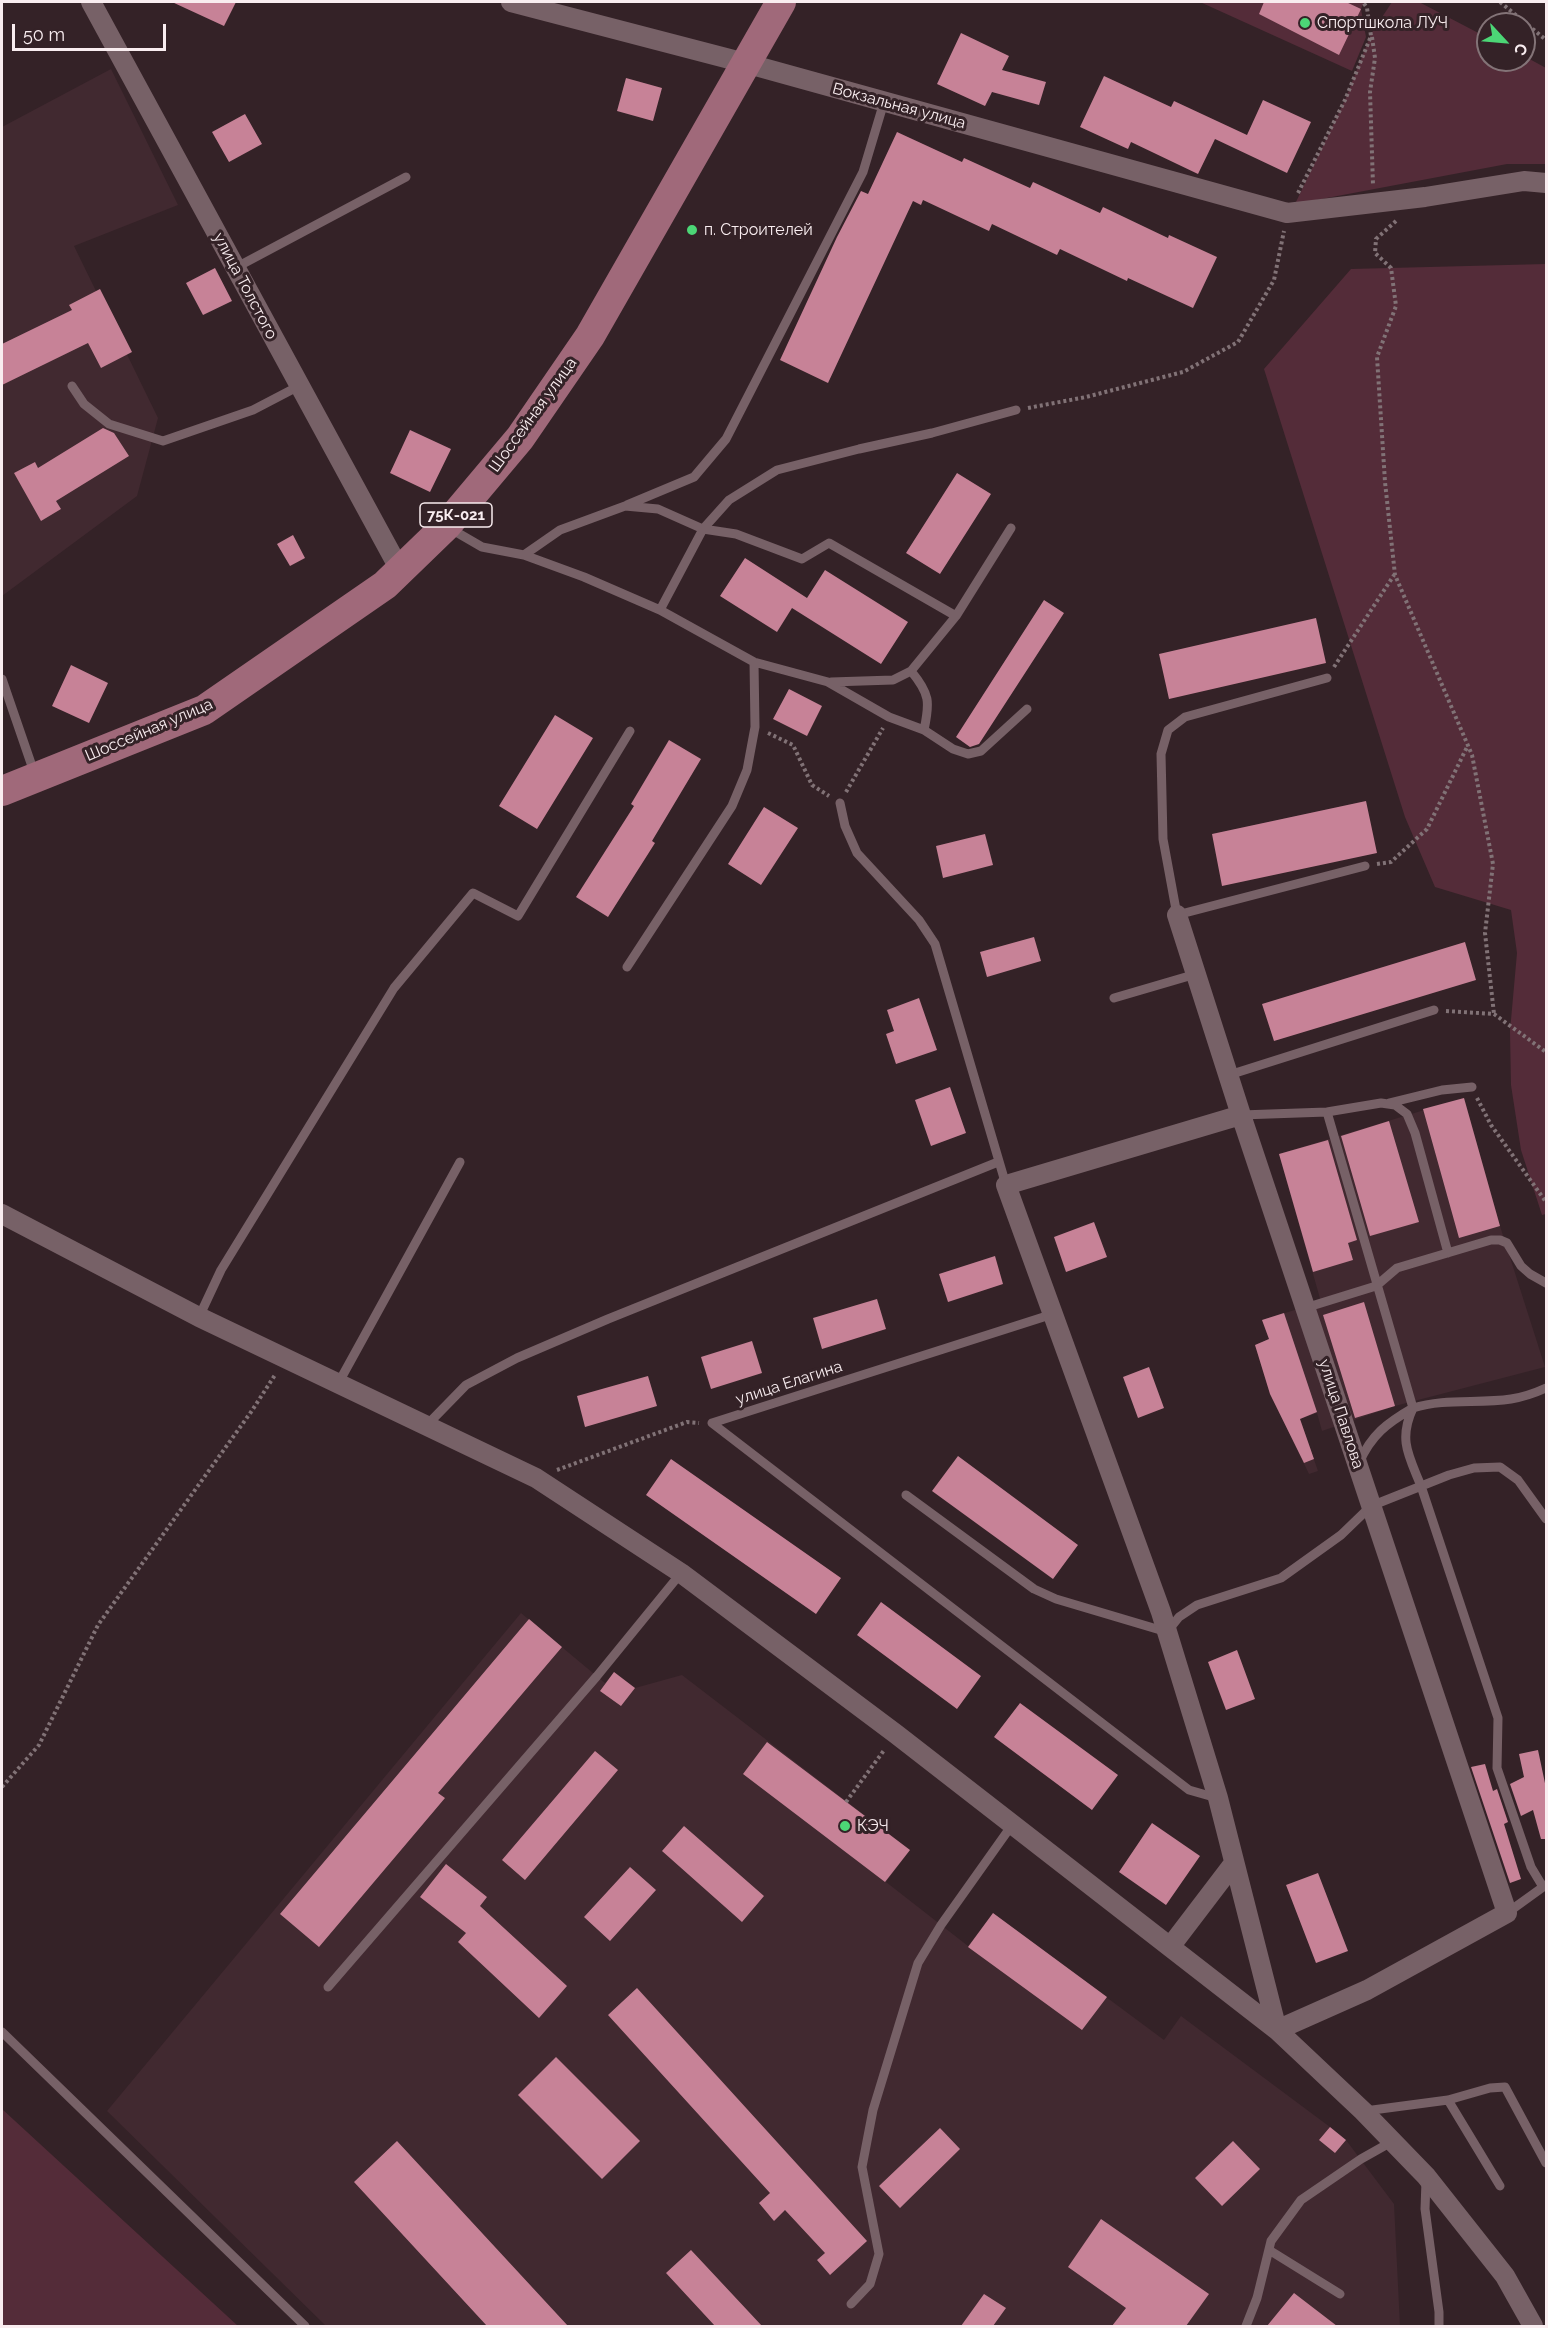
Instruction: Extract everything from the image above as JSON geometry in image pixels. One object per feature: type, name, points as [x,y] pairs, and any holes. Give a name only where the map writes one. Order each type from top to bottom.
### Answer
[{"type":"main road","name":"75К-021","points":[[745,63],[781,2]]},
{"type":"main road","name":"Шоссейная улица","points":[[13,783],[204,710],[385,585],[446,526],[520,438],[590,336],[745,63]]},
{"type":"street","name":"улица Толстого","points":[[91,2],[400,570]]},
{"type":"street","name":"Вокзальная улица","points":[[511,2],[745,63],[1287,213]]},
{"type":"street","points":[[1287,213],[1425,197],[1524,181],[1546,183]]},
{"type":"street","name":"улица Павлова","points":[[1177,915],[1241,1115],[1507,1913]]},
{"type":"street","points":[[1241,1115],[1006,1185],[1167,1632],[1218,1798],[1277,2030]]},
{"type":"street","points":[[2,1214],[199,1317],[287,1357],[536,1478],[681,1573],[896,1734],[1277,2030],[1363,2111],[1426,2176],[1505,2276],[1533,2326]]},
{"type":"street","points":[[1170,1947],[1234,1863]]},
{"type":"street","points":[[1277,2030],[1367,1990],[1507,1913]]},
{"type":"lane","points":[[524,555],[560,530],[694,477],[726,439],[863,172],[884,102]]},
{"type":"lane","points":[[235,268],[406,177]]},
{"type":"lane","points":[[72,386],[84,404],[109,424],[163,441],[254,410],[299,386]]},
{"type":"lane","points":[[660,610],[703,529],[729,500],[777,470],[932,433],[1016,410]]},
{"type":"lane","points":[[625,506],[658,509],[703,529],[736,534],[802,559],[829,543],[956,616]]},
{"type":"lane","points":[[446,526],[483,547],[524,555],[584,577],[660,610],[754,662],[828,682],[890,717],[924,730],[953,749],[968,754],[981,751],[1027,709]]},
{"type":"lane","points":[[828,682],[893,680],[910,672],[956,616],[1011,528]]},
{"type":"lane","points":[[627,967],[732,806],[747,770],[755,727],[754,662]]},
{"type":"lane","points":[[910,672],[924,686],[929,704],[924,730]]},
{"type":"lane","points":[[1327,678],[1185,717],[1168,730],[1161,754],[1163,839],[1177,915],[1365,866]]},
{"type":"lane","points":[[2,679],[13,783]]},
{"type":"lane","points":[[199,1317],[221,1270],[394,988],[473,893],[518,916],[630,731]]},
{"type":"lane","points":[[840,803],[845,826],[857,853],[919,920],[935,944],[1006,1185]]},
{"type":"lane","points":[[1114,998],[1196,974]]},
{"type":"lane","points":[[1229,1075],[1434,1011]]},
{"type":"lane","points":[[1241,1115],[1327,1112],[1385,1104],[1442,1090],[1472,1087]]},
{"type":"lane","points":[[1385,1104],[1395,1105],[1407,1114],[1448,1253]]},
{"type":"lane","points":[[1327,1112],[1413,1408],[1405,1431],[1406,1449],[1421,1486],[1498,1719],[1497,1768],[1531,1867],[1545,1886],[1507,1913]]},
{"type":"lane","points":[[339,1382],[460,1162]]},
{"type":"lane","points":[[427,1425],[466,1385],[517,1358],[998,1162]]},
{"type":"lane","points":[[1305,1308],[1376,1286],[1397,1268],[1491,1240],[1507,1243],[1521,1266],[1546,1283]]},
{"type":"lane","name":"улица Елагина","points":[[712,1423],[1053,1314]]},
{"type":"lane","points":[[1358,1466],[1366,1446],[1380,1431],[1394,1419],[1413,1408],[1438,1402],[1509,1400],[1528,1396],[1546,1388]]},
{"type":"lane","points":[[712,1423],[1189,1791],[1218,1798]]},
{"type":"lane","points":[[906,1495],[1034,1589],[1056,1599],[1167,1632],[1179,1617],[1197,1605],[1281,1578],[1341,1535],[1371,1506],[1474,1468],[1500,1467],[1518,1480],[1546,1519]]},
{"type":"lane","points":[[328,1987],[597,1676],[681,1573]]},
{"type":"lane","points":[[851,2304],[870,2284],[879,2254],[862,2167],[873,2110],[918,1962],[940,1925],[1012,1825]]},
{"type":"lane","points":[[2,2032],[304,2326]]},
{"type":"lane","points":[[1363,2111],[1448,2100],[1490,2088],[1505,2088],[1546,2163]]},
{"type":"lane","points":[[1448,2100],[1500,2186]]},
{"type":"lane","points":[[1246,2326],[1257,2298],[1271,2241],[1301,2200],[1361,2159],[1393,2141]]},
{"type":"lane","points":[[1426,2176],[1425,2209],[1439,2326]]},
{"type":"lane","points":[[1269,2250],[1340,2294]]},
{"type":"path","points":[[1364,2],[1375,58],[1370,92],[1373,186],[1371,204]]},
{"type":"path","points":[[1500,2],[1546,40]]},
{"type":"path","points":[[1016,410],[1086,397],[1183,372],[1238,342],[1274,280],[1287,213],[1346,100],[1371,36]]},
{"type":"path","points":[[1425,197],[1376,239],[1375,254],[1391,268],[1396,306],[1377,357],[1385,482],[1395,575],[1472,755],[1493,864],[1485,933],[1494,1014]]},
{"type":"path","points":[[1327,678],[1395,575]]},
{"type":"path","points":[[755,727],[793,746],[812,784],[840,803],[890,717]]},
{"type":"path","points":[[1365,866],[1391,862],[1426,830],[1468,746]]},
{"type":"path","points":[[1434,1011],[1494,1014],[1546,1052]]},
{"type":"path","points":[[1472,1087],[1491,1125],[1546,1202]]},
{"type":"path","points":[[2,1786],[39,1745],[98,1625],[251,1412],[287,1357]]},
{"type":"path","points":[[536,1478],[687,1422],[712,1423]]},
{"type":"path","points":[[846,1802],[896,1734]]},
{"type":"shaded area","name":"Спортшкола ЛУЧ","points":[[1200,2],[1364,2],[1361,9],[1366,37],[1352,71]]},
{"type":"shaded area","points":[[1392,2],[1419,2],[1476,32],[1476,72],[1536,72],[1536,63],[1546,68],[1546,164],[1507,164],[1295,204],[1345,100],[1371,34]]},
{"type":"shaded area","points":[[111,69],[178,205],[74,246],[158,418],[137,496],[2,596],[2,127]]},
{"type":"shaded area","points":[[1546,264],[1546,1214],[1542,1215],[1521,1150],[1511,1085],[1510,1031],[1517,953],[1511,910],[1435,887],[1405,817],[1264,369],[1351,269]]},
{"type":"shaded area","points":[[1464,1098],[1500,1226],[1545,1367],[1395,1406],[1322,1431],[1317,1413],[1300,1419],[1318,1471],[1309,1474],[1270,1394],[1255,1345],[1269,1339],[1262,1320],[1321,1302],[1279,1154]]},
{"type":"shaded area","points":[[521,1613],[605,1683],[614,1672],[635,1688],[682,1675],[910,1850],[886,1882],[968,1946],[993,1913],[1164,2040],[1181,2016],[1330,2127],[1346,2140],[1394,2204],[1400,2326],[326,2326],[107,2111]]},
{"type":"shaded area","points":[[2,2109],[238,2326],[2,2326]]},
{"type":"building","points":[[172,2],[236,2],[224,26]]},
{"type":"building","points":[[1264,2],[1346,2],[1361,9],[1339,55],[1259,14]]},
{"type":"building","points":[[961,33],[1009,56],[1002,70],[1046,82],[1039,105],[992,92],[985,106],[937,84]]},
{"type":"building","points":[[1104,76],[1171,107],[1174,101],[1247,135],[1263,100],[1311,122],[1287,173],[1215,139],[1198,174],[1131,142],[1128,149],[1080,127]]},
{"type":"building","points":[[626,78],[662,88],[653,121],[617,111]]},
{"type":"building","points":[[245,114],[262,144],[229,162],[212,132]]},
{"type":"building","points":[[897,132],[962,162],[964,158],[1030,188],[1033,182],[1100,213],[1103,207],[1168,238],[1169,235],[1217,257],[1193,308],[1128,278],[1127,281],[1060,249],[1057,255],[992,224],[989,231],[923,200],[921,205],[913,201],[828,383],[780,360],[837,237],[861,191],[868,194]]},
{"type":"building","points":[[215,268],[232,301],[203,315],[186,283]]},
{"type":"building","points":[[100,289],[132,352],[101,368],[88,343],[2,385],[2,344],[72,310],[69,305]]},
{"type":"building","points":[[103,428],[114,433],[129,456],[56,501],[61,509],[41,521],[14,473],[35,462],[38,468]]},
{"type":"building","points":[[410,430],[451,449],[430,492],[390,473]]},
{"type":"building","points":[[957,473],[991,494],[940,574],[906,553]]},
{"type":"building","points":[[293,535],[305,558],[290,566],[277,544]]},
{"type":"building","points":[[745,558],[807,598],[825,570],[908,622],[881,664],[792,608],[777,632],[720,596]]},
{"type":"building","points":[[1044,600],[1064,613],[979,744],[970,747],[956,737]]},
{"type":"building","points":[[1316,618],[1326,663],[1169,699],[1159,654]]},
{"type":"building","points":[[71,665],[108,683],[89,723],[52,706]]},
{"type":"building","points":[[789,689],[822,706],[807,736],[773,719]]},
{"type":"building","points":[[555,715],[593,738],[537,829],[499,806]]},
{"type":"building","points":[[669,740],[701,759],[652,841],[655,843],[608,917],[576,897],[634,806],[631,804]]},
{"type":"building","points":[[1366,801],[1377,853],[1222,886],[1212,834]]},
{"type":"building","points":[[764,807],[798,828],[761,885],[728,864]]},
{"type":"building","points":[[985,834],[993,865],[943,878],[936,846]]},
{"type":"building","points":[[1034,937],[1041,961],[987,977],[980,952]]},
{"type":"building","points":[[1465,942],[1476,980],[1274,1041],[1262,1004]]},
{"type":"building","points":[[919,998],[937,1050],[896,1064],[886,1034],[894,1031],[887,1010]]},
{"type":"building","points":[[950,1087],[966,1133],[931,1146],[915,1100]]},
{"type":"building","points":[[1464,1098],[1500,1226],[1459,1238],[1423,1109]]},
{"type":"building","points":[[1389,1121],[1419,1222],[1370,1236],[1341,1136]]},
{"type":"building","points":[[1328,1140],[1357,1240],[1348,1243],[1353,1260],[1313,1272],[1279,1154]]},
{"type":"building","points":[[1094,1222],[1107,1257],[1066,1272],[1054,1237]]},
{"type":"building","points":[[995,1256],[1003,1284],[948,1302],[939,1274]]},
{"type":"building","points":[[877,1299],[886,1329],[822,1349],[813,1318]]},
{"type":"building","points":[[1364,1302],[1395,1406],[1355,1418],[1323,1315]]},
{"type":"building","points":[[1284,1313],[1317,1412],[1300,1419],[1314,1459],[1304,1463],[1270,1394],[1255,1345],[1269,1339],[1262,1320]]},
{"type":"building","points":[[752,1341],[762,1373],[711,1389],[701,1357]]},
{"type":"building","points":[[1149,1367],[1164,1408],[1138,1418],[1123,1377]]},
{"type":"building","points":[[648,1376],[657,1406],[585,1427],[577,1396]]},
{"type":"building","points":[[958,1456],[1078,1545],[1053,1579],[932,1491]]},
{"type":"building","points":[[671,1459],[841,1578],[816,1614],[646,1495]]},
{"type":"building","points":[[881,1602],[981,1676],[957,1709],[857,1635]]},
{"type":"building","points":[[529,1619],[562,1647],[438,1793],[445,1798],[319,1947],[280,1914]]},
{"type":"building","points":[[1237,1650],[1255,1699],[1226,1710],[1208,1662]]},
{"type":"building","points":[[614,1672],[635,1688],[621,1706],[600,1691]]},
{"type":"building","points":[[1020,1703],[1118,1775],[1092,1810],[994,1737]]},
{"type":"building","name":"КЭЧ","points":[[767,1742],[910,1850],[885,1882],[743,1774]]},
{"type":"building","points":[[1538,1750],[1546,1788],[1546,1839],[1541,1839],[1533,1810],[1521,1816],[1510,1784],[1524,1777],[1519,1754]]},
{"type":"building","points":[[595,1751],[618,1770],[525,1880],[502,1860]]},
{"type":"building","points":[[1485,1764],[1493,1791],[1497,1789],[1508,1822],[1504,1824],[1521,1879],[1510,1883],[1471,1767]]},
{"type":"building","points":[[1152,1823],[1200,1856],[1166,1905],[1119,1872]]},
{"type":"building","points":[[684,1826],[764,1896],[742,1922],[662,1851]]},
{"type":"building","points":[[446,1864],[487,1897],[480,1906],[567,1986],[539,2018],[458,1942],[466,1933],[420,1897]]},
{"type":"building","points":[[630,1867],[656,1890],[610,1941],[584,1917]]},
{"type":"building","points":[[1318,1873],[1348,1951],[1316,1963],[1286,1885]]},
{"type":"building","points":[[993,1913],[1107,1997],[1082,2030],[968,1947]]},
{"type":"building","points":[[637,1988],[867,2241],[830,2275],[817,2260],[825,2253],[785,2210],[774,2221],[759,2203],[770,2193],[608,2015]]},
{"type":"building","points":[[556,2057],[640,2141],[602,2179],[518,2095]]},
{"type":"building","points":[[1330,2127],[1346,2140],[1335,2153],[1319,2140]]},
{"type":"building","points":[[940,2128],[960,2149],[900,2208],[879,2186]]},
{"type":"building","points":[[397,2141],[568,2326],[487,2326],[354,2182]]},
{"type":"building","points":[[1233,2141],[1260,2169],[1222,2206],[1195,2178]]},
{"type":"building","points":[[1101,2219],[1209,2294],[1186,2326],[1112,2326],[1126,2308],[1068,2267]]},
{"type":"building","points":[[691,2250],[762,2326],[715,2326],[666,2273]]},
{"type":"building","points":[[1294,2293],[1337,2326],[1267,2326]]},
{"type":"building","points":[[984,2294],[1006,2308],[993,2326],[961,2326]]},
{"type":"place","name":"Спортшкола ЛУЧ","points":[[1305,23]]},
{"type":"place","name":"п. Строителей","points":[[692,230]]},
{"type":"place","name":"КЭЧ","points":[[845,1826]]}]
